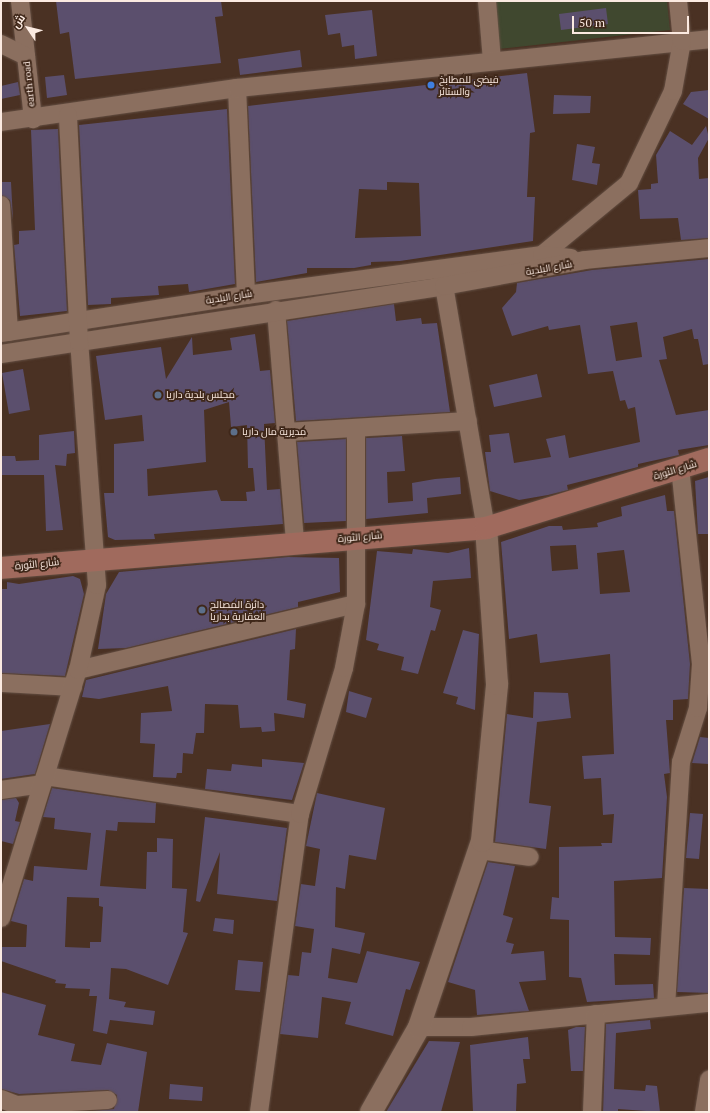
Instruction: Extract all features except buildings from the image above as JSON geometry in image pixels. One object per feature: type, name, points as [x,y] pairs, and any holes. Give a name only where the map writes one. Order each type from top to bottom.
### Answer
[{"type":"main road","name":"شارع الثورة","points":[[1,568],[96,558],[486,528],[709,460]]},
{"type":"street","name":"earth road","points":[[20,1],[33,119]]},
{"type":"street","points":[[487,1],[492,60]]},
{"type":"street","points":[[542,255],[629,183],[673,91],[682,41],[678,1]]},
{"type":"street","points":[[1,122],[68,115],[237,88],[492,60],[709,39]]},
{"type":"street","points":[[1,44],[26,56]]},
{"type":"street","points":[[237,88],[246,295]]},
{"type":"street","points":[[1,918],[76,679],[97,585],[79,342],[68,115]]},
{"type":"street","points":[[1,205],[5,332]]},
{"type":"street","points":[[585,260],[709,248]]},
{"type":"street","name":"شارع البلدية","points":[[1,354],[276,310],[443,278],[542,255],[585,260]]},
{"type":"street","name":"شارع البلدية","points":[[5,332],[246,295],[443,278],[585,260]]},
{"type":"street","points":[[371,1112],[419,1026],[479,850],[497,684],[486,528],[443,278]]},
{"type":"street","points":[[276,310],[295,543]]},
{"type":"street","points":[[287,432],[468,421]]},
{"type":"street","points":[[259,1112],[300,814],[344,668],[356,604],[358,537],[356,428]]},
{"type":"street","points":[[666,1007],[681,762],[698,708],[700,664],[680,468]]},
{"type":"street","points":[[1,683],[76,679],[356,604]]},
{"type":"street","points":[[1,790],[44,780],[300,814]]},
{"type":"street","points":[[479,850],[530,857]]},
{"type":"street","points":[[419,1026],[470,1027],[709,1003]]},
{"type":"street","points":[[592,1112],[596,1014]]},
{"type":"street","points":[[704,1112],[709,1078]]},
{"type":"street","points":[[11,1105],[108,1100]]},
{"type":"green space","points":[[494,1],[667,1],[670,30],[498,49]]},
{"type":"place","name":"فيضي للمطابخ والستائر","points":[[431,85]]},
{"type":"place","name":"مجلس بلدية داريا","points":[[158,395]]},
{"type":"place","name":"مديرية مال داريا","points":[[234,432]]},
{"type":"place","name":"دائرة المصالح العقارية بداريا","points":[[202,610]]}]
